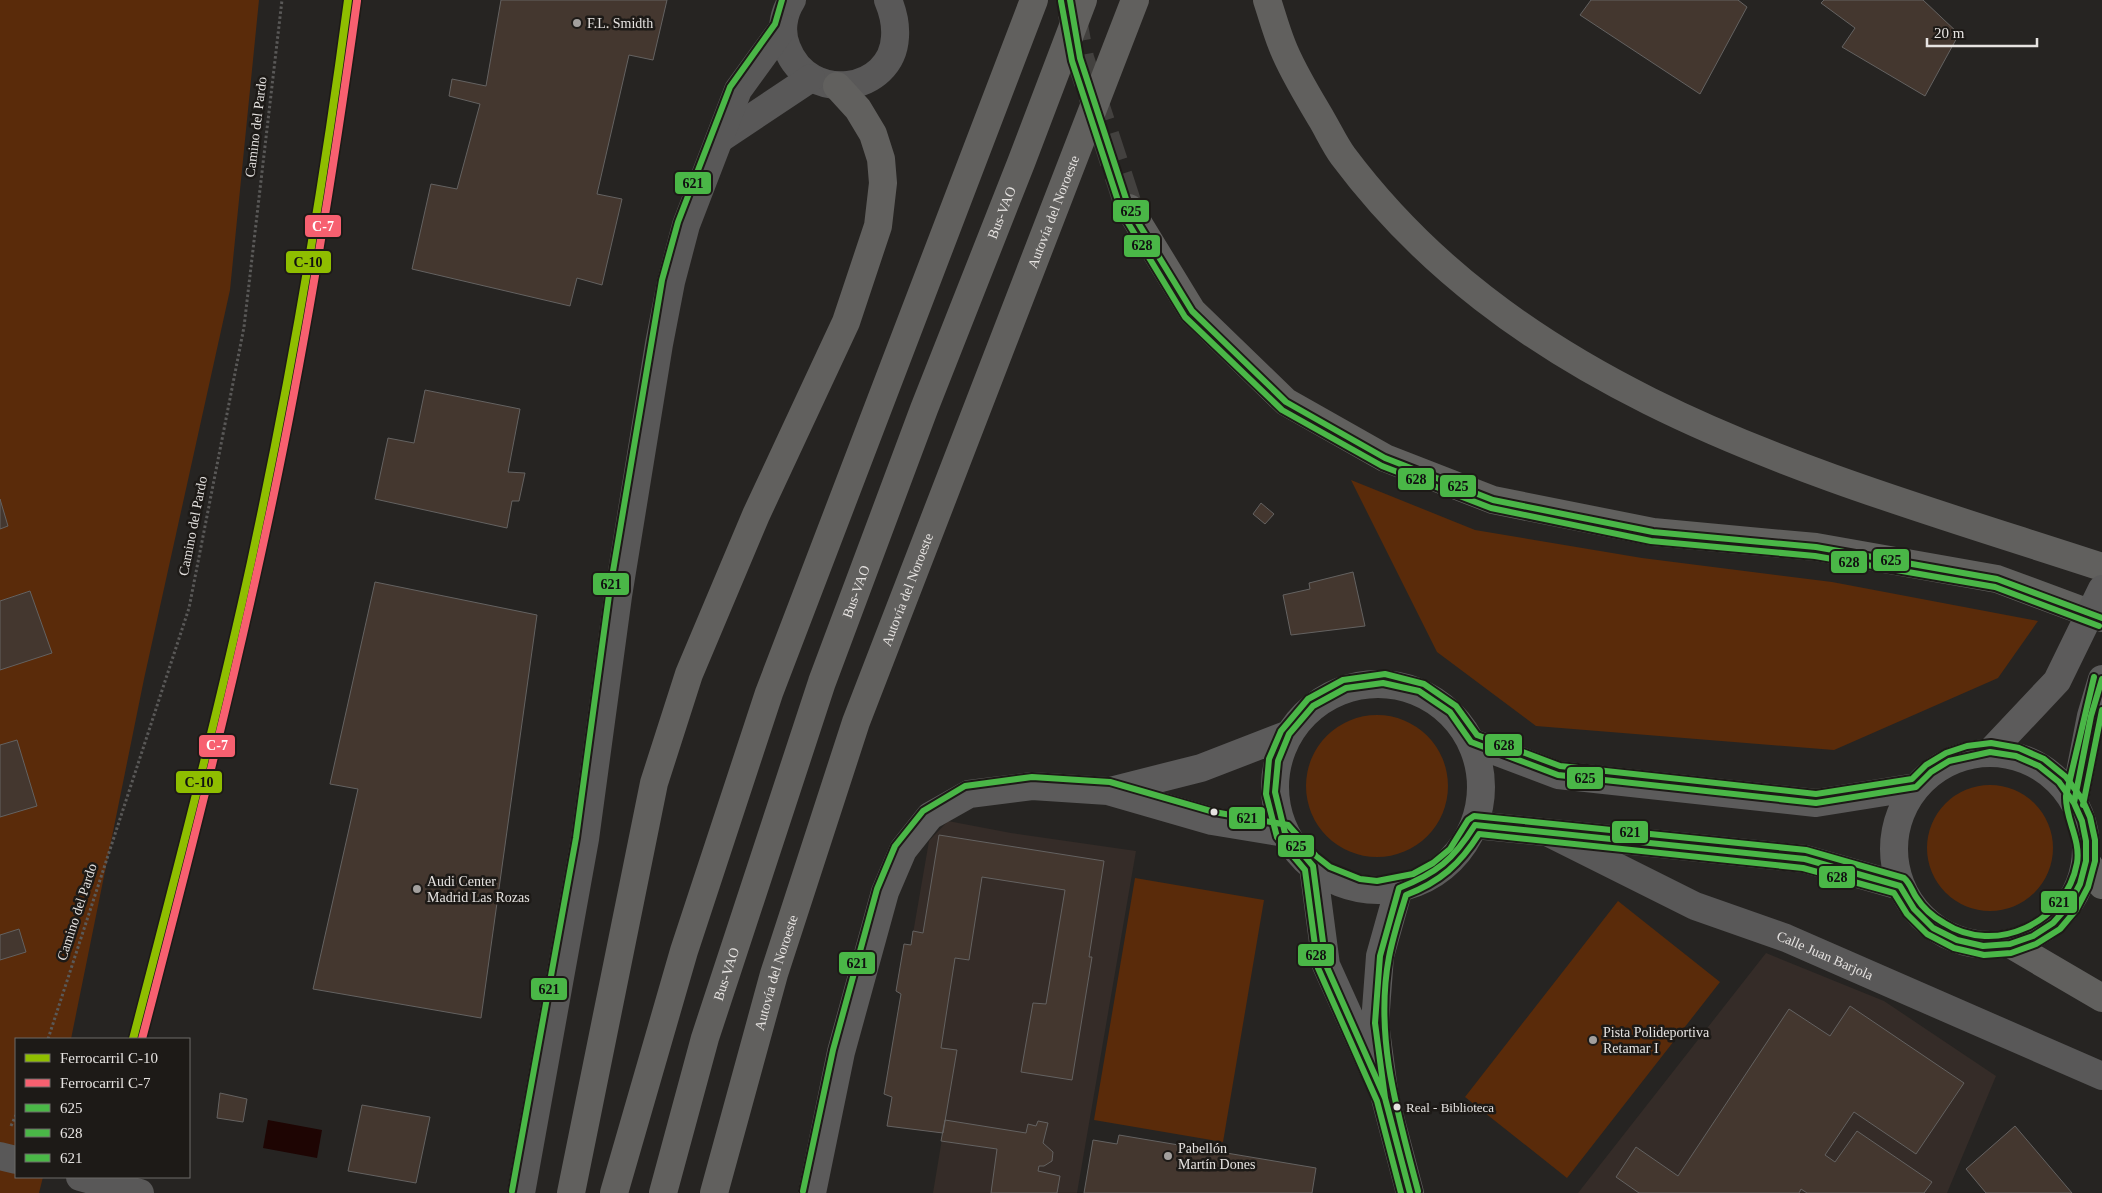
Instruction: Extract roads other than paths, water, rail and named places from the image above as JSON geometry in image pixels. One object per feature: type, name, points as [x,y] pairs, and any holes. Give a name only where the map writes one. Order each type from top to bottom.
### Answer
[{"type":"highway","points":[[614,1193],[684,952],[769,693],[1034,0]]},
{"type":"highway","name":"Bus-VAO","points":[[663,1193],[705,1038],[822,682],[917,427],[1021,164],[1083,0]]},
{"type":"highway","name":"Autovía del Noroeste","points":[[714,1193],[774,974],[856,722],[1135,0]]},
{"type":"highway","points":[[1267,0],[1283,47],[1342,155],[1433,257],[1561,354],[1623,389],[1696,425],[1781,459],[1866,490],[2102,567]]},
{"type":"highway","points":[[571,1193],[654,783],[683,692],[756,516],[846,322],[878,226],[883,183],[882,159],[873,134],[858,109],[837,86]]},
{"type":"highway","points":[[1129,208],[1192,311],[1286,402],[1385,458],[1493,500],[1652,532],[1816,547],[1997,579],[2102,603]]},
{"type":"highway","points":[[1997,579],[2102,618]]},
{"type":"highway","points":[[2086,861],[2102,884]]},
{"type":"highway","points":[[2010,944],[2102,998]]},
{"type":"street","points":[[785,12],[785,44],[790,57],[799,69],[811,78],[823,84],[837,86],[857,83],[875,74],[888,59],[895,39],[895,19],[888,0]]},
{"type":"street","points":[[522,1193],[585,839],[618,596],[659,344],[686,224],[721,138],[738,90],[785,12]]},
{"type":"street","points":[[721,138],[811,78]]},
{"type":"street","points":[[1990,752],[2057,682],[2102,589]]},
{"type":"street","points":[[2074,803],[2091,716],[2102,679]]},
{"type":"street","points":[[1383,684],[1419,691],[1450,712],[1471,742],[1480,769],[1481,788],[1475,825],[1457,854],[1431,876],[1399,888],[1369,890],[1339,882],[1313,866],[1284,832],[1275,792],[1278,762],[1289,734],[1314,706],[1346,688],[1383,684]]},
{"type":"street","points":[[1108,791],[1201,768],[1289,734]]},
{"type":"street","points":[[1471,742],[1558,775],[1816,803],[1916,787]]},
{"type":"street","points":[[1990,752],[2016,756],[2039,766],[2059,782],[2074,803],[2082,821],[2086,841],[2086,861],[2080,884],[2069,905],[2053,923],[2033,936],[2010,944],[1983,946],[1957,940],[1934,928],[1914,909],[1900,886],[1894,866],[1893,844],[1896,824],[1904,804],[1916,787],[1931,772],[1949,761],[1969,755],[1990,752]]},
{"type":"street","points":[[812,1193],[841,1052],[886,892],[903,850],[930,816],[969,794],[1032,786],[1108,791],[1212,821],[1284,832]]},
{"type":"street","points":[[1475,825],[1804,859],[1900,886]]},
{"type":"street","name":"Calle Juan Barjola","points":[[1550,833],[1695,906],[1786,938],[2102,1076]]},
{"type":"street","points":[[1313,866],[1326,965],[1385,1098]]},
{"type":"street","points":[[1399,888],[1380,956],[1375,1023],[1385,1098],[1410,1193]]},
{"type":"street","points":[[0,1156],[15,1160]]},
{"type":"street","points":[[84,1178],[140,1193]]},
{"type":"tunnel","points":[[1072,14],[1080,58],[1129,208]]},
{"type":"rail line","name":"C-10","points":[[133,1038],[209,742],[238,622],[266,492],[305,282],[348,0]]},
{"type":"rail line","name":"C-7","points":[[142,1038],[214,758],[278,474],[301,357],[321,239],[357,1]]},
{"type":"place","name":"F.L. Smidth","points":[[577,23]]},
{"type":"place","name":"Audi Center Madrid Las Rozas","points":[[417,889]]},
{"type":"place","name":"Pista Polideportiva Retamar I","points":[[1593,1040]]},
{"type":"place","name":"Real - Biblioteca","points":[[1397,1107]]},
{"type":"place","name":"Pabellón Martín Dones","points":[[1168,1156]]}]
